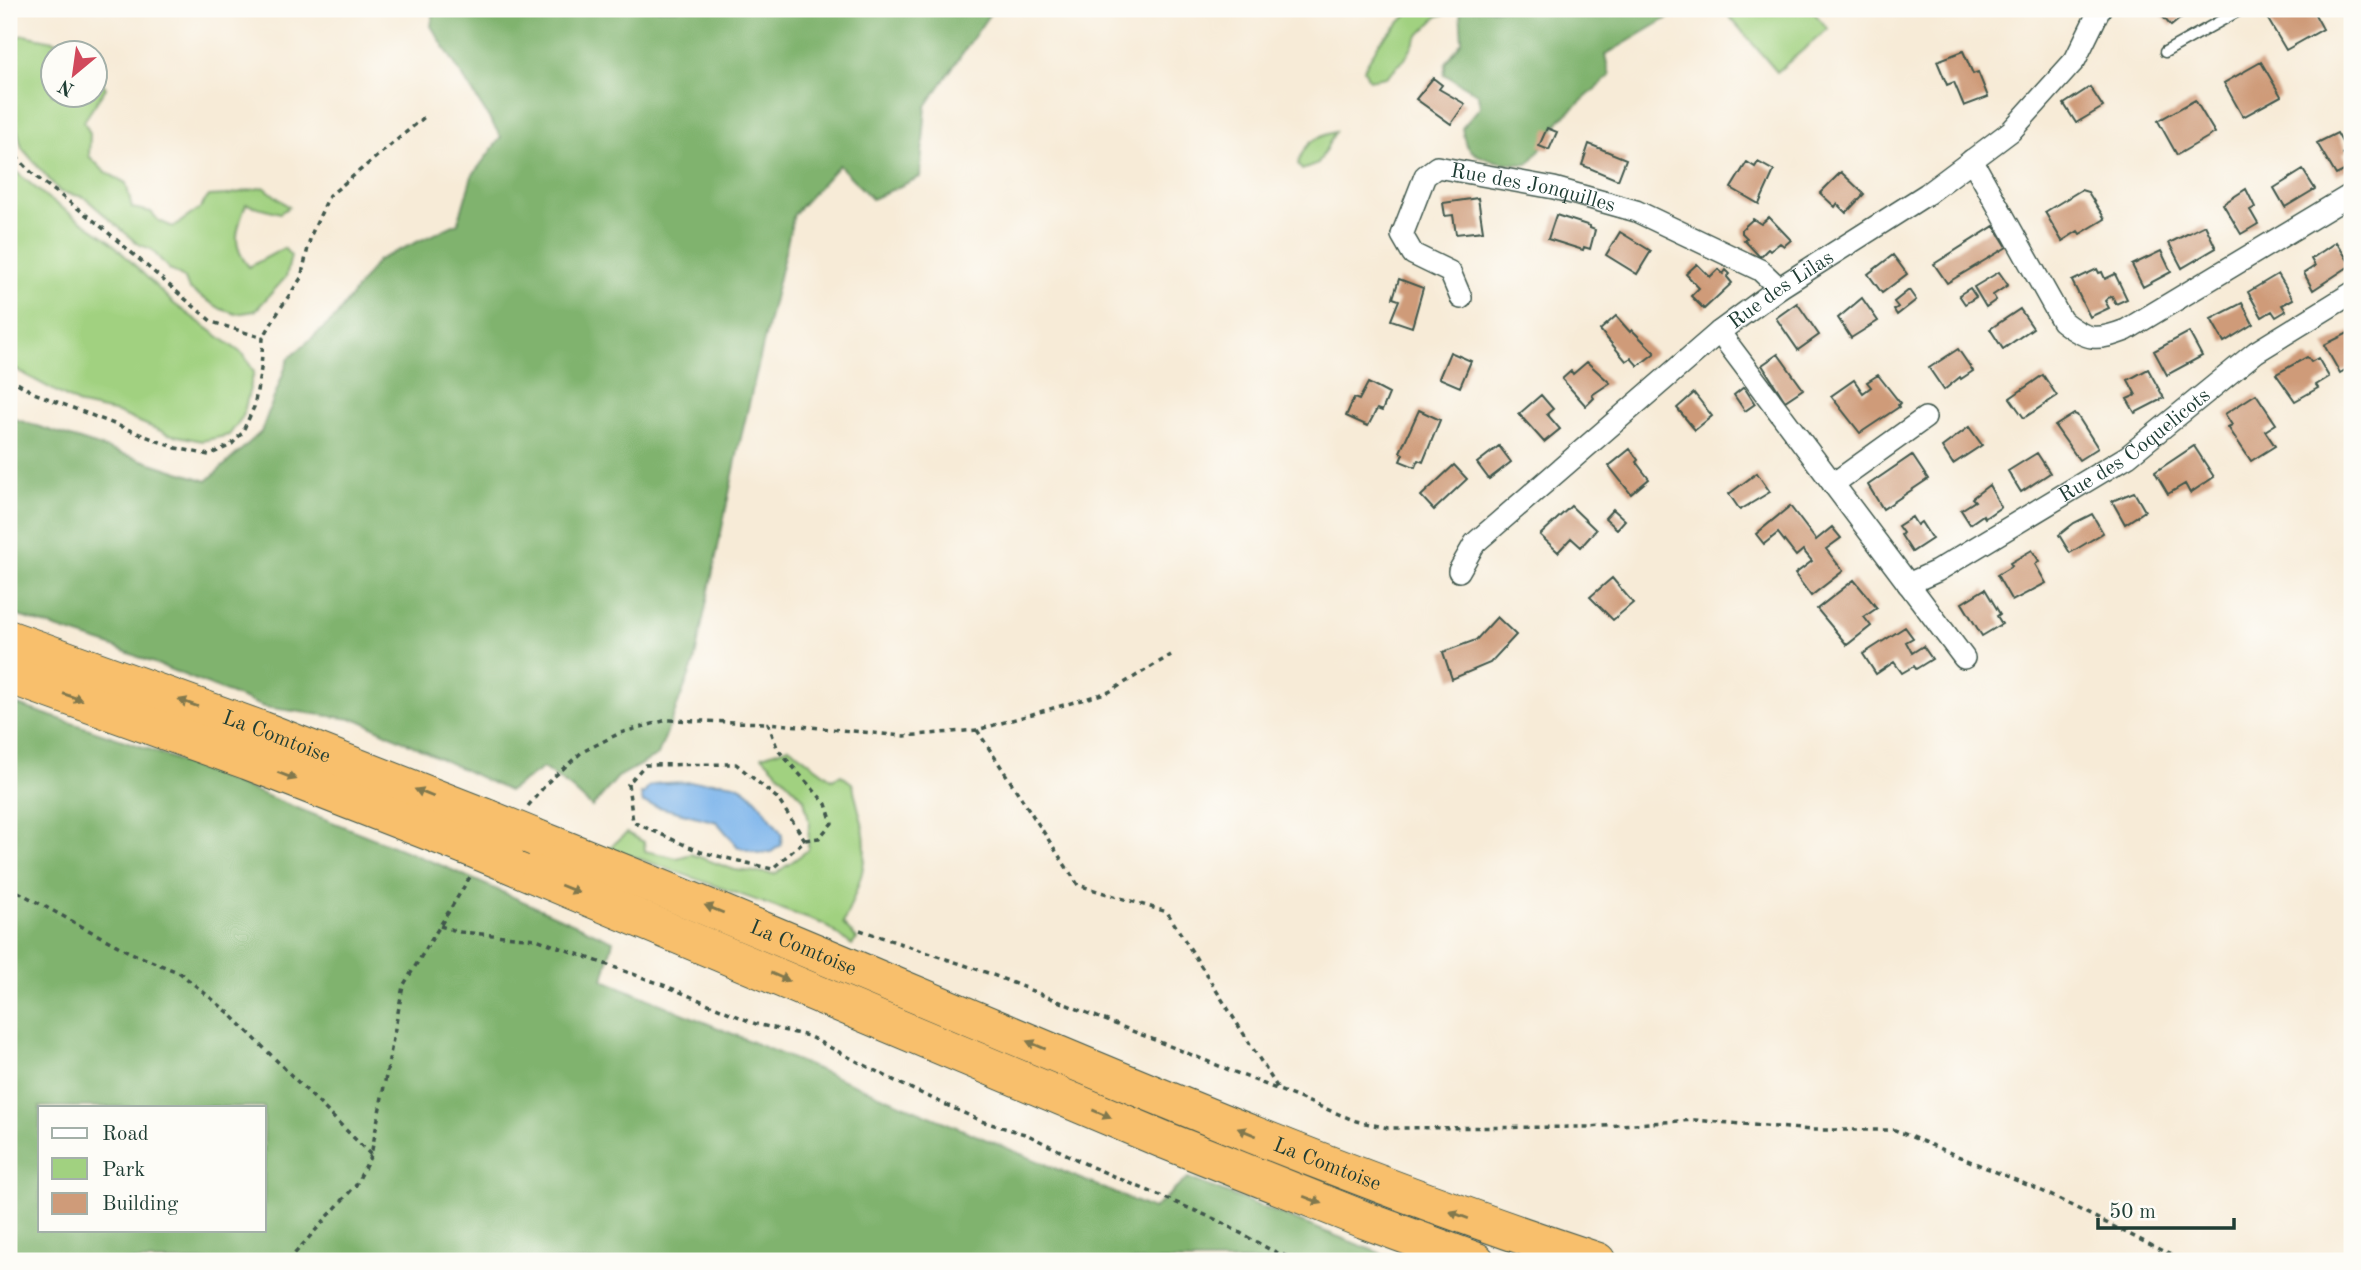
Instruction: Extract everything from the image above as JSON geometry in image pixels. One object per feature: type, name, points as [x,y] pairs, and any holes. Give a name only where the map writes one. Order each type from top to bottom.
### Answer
[{"type":"highway","name":"La Comtoise","points":[[9,639],[262,730],[484,849]]},
{"type":"highway","name":"La Comtoise","points":[[9,675],[484,849],[1187,1150],[1337,1210],[1476,1261]]},
{"type":"highway","name":"La Comtoise","points":[[484,849],[530,824],[754,925],[1302,1155],[1475,1221],[1597,1261]]},
{"type":"street","name":"Rue des Lilas","points":[[1459,571],[1475,543],[1719,332],[1779,288],[1927,194],[2011,131],[2075,60],[2101,9]]},
{"type":"street","points":[[1972,160],[2062,321],[2078,334],[2101,340],[2126,330],[2352,194]]},
{"type":"street","name":"Rue des Jonquilles","points":[[1461,298],[1450,272],[1413,254],[1402,235],[1424,176],[1437,167],[1554,188],[1636,211],[1760,270],[1779,288]]},
{"type":"street","name":"Rue des Coquelicots","points":[[1908,584],[1937,571],[2127,456],[2256,352],[2352,293]]},
{"type":"street","points":[[1719,332],[1964,658]]},
{"type":"street","points":[[1833,484],[1925,418]]},
{"type":"lane","points":[[2165,52],[2242,9]]},
{"type":"path","points":[[9,378],[34,393],[176,448],[209,455],[231,445],[242,433],[254,407],[263,338],[301,278],[311,235],[329,196],[427,115]]},
{"type":"path","points":[[9,149],[35,176],[97,223],[212,322],[263,338]]},
{"type":"path","points":[[530,824],[548,782],[582,752],[620,733],[667,720],[768,723],[904,736],[977,730],[1109,692],[1171,655]]},
{"type":"path","points":[[768,723],[778,750],[826,804],[832,823],[819,838],[805,840],[772,869],[701,852],[633,822],[628,784],[645,765],[736,764],[777,797],[805,840]]},
{"type":"path","points":[[977,730],[1078,885],[1167,912],[1279,1091]]},
{"type":"path","points":[[288,1261],[356,1185],[371,1155],[403,986],[484,849]]},
{"type":"path","points":[[9,887],[129,952],[180,973],[228,1012],[371,1155]]},
{"type":"path","points":[[440,926],[460,932],[536,939],[676,990],[756,1024],[808,1036],[981,1121],[1028,1135],[1092,1167],[1217,1220],[1269,1249],[1298,1261]]},
{"type":"path","points":[[860,930],[988,973],[1356,1121],[1388,1128],[1589,1126],[1695,1120],[1812,1130],[1895,1130],[2042,1191],[2183,1261]]},
{"type":"green space","points":[[434,9],[993,9],[926,106],[920,177],[872,199],[839,165],[794,214],[739,446],[694,663],[658,755],[618,777],[592,807],[543,768],[509,791],[359,720],[264,707],[106,644],[9,613],[9,417],[207,481],[261,432],[289,358],[335,318],[378,260],[458,223],[472,176],[501,137],[431,26]]},
{"type":"green space","points":[[1413,9],[1460,9],[1438,16],[1417,37],[1405,59],[1386,77],[1369,80],[1364,69],[1379,43]]},
{"type":"green space","points":[[1460,9],[1683,9],[1605,55],[1610,76],[1560,120],[1528,164],[1521,164],[1485,158],[1471,150],[1465,142],[1462,128],[1480,107],[1478,94],[1444,74],[1446,63],[1462,41]]},
{"type":"green space","points":[[1723,9],[1811,9],[1828,29],[1777,72]]},
{"type":"green space","points":[[24,35],[39,38],[38,108],[93,108],[84,121],[90,134],[89,156],[105,172],[126,183],[132,208],[151,212],[159,221],[173,227],[199,209],[209,196],[264,187],[289,207],[280,213],[246,204],[240,221],[237,244],[249,267],[284,248],[291,256],[286,277],[255,311],[236,314],[221,309],[189,289],[185,279],[169,269],[151,249],[138,244],[84,197],[60,192],[22,148],[9,98],[9,39]]},
{"type":"green space","points":[[1335,132],[1318,164],[1302,170],[1298,164],[1307,146],[1322,136]]},
{"type":"green space","points":[[9,166],[49,199],[108,239],[173,303],[244,355],[254,372],[243,416],[229,435],[202,441],[168,434],[118,413],[81,405],[9,366]]},
{"type":"green space","points":[[9,702],[149,749],[443,866],[613,941],[603,980],[1153,1209],[1188,1178],[1400,1261],[9,1261]]},
{"type":"green space","points":[[789,747],[832,779],[841,775],[853,784],[863,827],[865,853],[861,877],[843,924],[857,939],[852,945],[823,924],[609,848],[627,833],[644,842],[645,851],[677,858],[691,854],[735,870],[775,874],[808,850],[809,821],[804,799],[762,756]]},
{"type":"water","points":[[710,782],[737,785],[756,800],[782,834],[781,845],[771,852],[758,853],[738,847],[717,822],[643,803],[641,794],[644,794],[648,787],[659,783]]},
{"type":"building","points":[[2156,9],[2184,9],[2177,14],[2181,18],[2171,26]]},
{"type":"building","points":[[2279,9],[2312,9],[2323,29],[2286,50],[2266,16]]},
{"type":"building","points":[[1963,51],[1973,74],[1978,72],[1988,97],[1964,106],[1954,82],[1947,85],[1937,61]]},
{"type":"building","points":[[2261,62],[2281,96],[2243,117],[2224,83]]},
{"type":"building","points":[[1433,78],[1442,85],[1439,89],[1465,104],[1451,124],[1416,99]]},
{"type":"building","points":[[2090,87],[2103,107],[2076,123],[2064,104]]},
{"type":"building","points":[[2195,100],[2215,133],[2177,155],[2158,121]]},
{"type":"building","points":[[1547,128],[1557,132],[1549,150],[1539,146]]},
{"type":"building","points":[[2337,133],[2347,151],[2343,153],[2350,168],[2336,175],[2317,143]]},
{"type":"building","points":[[1589,144],[1626,159],[1618,180],[1582,165]]},
{"type":"building","points":[[1747,162],[1755,167],[1758,162],[1774,171],[1759,204],[1731,188]]},
{"type":"building","points":[[2303,170],[2315,189],[2285,207],[2274,188]]},
{"type":"building","points":[[1841,172],[1864,194],[1846,213],[1820,193]]},
{"type":"building","points":[[2246,189],[2255,207],[2250,210],[2258,224],[2241,234],[2223,204]]},
{"type":"building","points":[[2081,190],[2088,192],[2105,219],[2062,241],[2045,212]]},
{"type":"building","points":[[1478,198],[1483,231],[1456,234],[1453,215],[1445,216],[1443,203]]},
{"type":"building","points":[[1556,215],[1595,230],[1590,249],[1584,247],[1583,250],[1548,239]]},
{"type":"building","points":[[1769,217],[1791,240],[1784,246],[1780,243],[1770,251],[1768,249],[1760,257],[1744,240],[1747,238],[1742,229],[1753,219],[1761,224]]},
{"type":"building","points":[[2205,225],[2216,248],[2182,268],[2169,243]]},
{"type":"building","points":[[1994,226],[2007,247],[1947,283],[1934,264]]},
{"type":"building","points":[[1620,232],[1651,251],[1637,274],[1606,255]]},
{"type":"building","points":[[2336,242],[2351,265],[2313,290],[2304,273],[2315,266],[2311,259]]},
{"type":"building","points":[[2161,251],[2171,272],[2143,287],[2132,265]]},
{"type":"building","points":[[1893,255],[1907,274],[1882,293],[1868,274]]},
{"type":"building","points":[[1697,264],[1710,277],[1718,269],[1723,274],[1726,270],[1732,283],[1704,309],[1691,296],[1699,288],[1686,274]]},
{"type":"building","points":[[2097,269],[2105,279],[2115,274],[2127,299],[2116,304],[2112,296],[2105,301],[2109,308],[2090,317],[2072,281]]},
{"type":"building","points":[[1999,272],[2008,285],[1993,295],[1996,300],[1986,307],[1974,287]]},
{"type":"building","points":[[2278,274],[2293,299],[2282,305],[2286,311],[2276,317],[2272,311],[2262,317],[2248,292]]},
{"type":"building","points":[[1399,279],[1423,288],[1412,327],[1391,320],[1399,300],[1393,298]]},
{"type":"building","points":[[1970,288],[1976,297],[1965,304],[1959,295]]},
{"type":"building","points":[[1909,290],[1916,300],[1897,315],[1894,310],[1898,307],[1894,302]]},
{"type":"building","points":[[1862,298],[1878,321],[1851,338],[1838,318]]},
{"type":"building","points":[[1797,303],[1819,335],[1798,350],[1776,318]]},
{"type":"building","points":[[2242,303],[2253,324],[2224,342],[2211,319]]},
{"type":"building","points":[[2020,309],[2033,328],[2003,349],[1990,329]]},
{"type":"building","points":[[1616,316],[1655,353],[1638,366],[1631,358],[1626,361],[1600,330]]},
{"type":"building","points":[[2352,331],[2352,366],[2340,373],[2324,345]]},
{"type":"building","points":[[2189,332],[2202,356],[2167,375],[2154,351]]},
{"type":"building","points":[[1958,349],[1973,371],[1961,379],[1960,377],[1944,390],[1929,368]]},
{"type":"building","points":[[1450,352],[1471,361],[1460,387],[1439,378]]},
{"type":"building","points":[[1778,354],[1803,389],[1785,401],[1762,365]]},
{"type":"building","points":[[2307,357],[2311,362],[2318,358],[2329,377],[2316,385],[2318,388],[2295,401],[2276,374]]},
{"type":"building","points":[[1587,362],[1610,383],[1592,395],[1594,398],[1586,406],[1562,379]]},
{"type":"building","points":[[2148,369],[2164,398],[2135,413],[2127,399],[2136,395],[2128,380]]},
{"type":"building","points":[[1878,375],[1900,403],[1899,407],[1860,433],[1831,396],[1854,380],[1863,393],[1871,387],[1867,382]]},
{"type":"building","points":[[2043,375],[2057,396],[2024,418],[2010,398]]},
{"type":"building","points":[[1368,383],[1389,394],[1382,411],[1377,409],[1368,426],[1346,416],[1354,398],[1359,400]]},
{"type":"building","points":[[1744,387],[1755,404],[1745,411],[1734,395]]},
{"type":"building","points":[[1694,393],[1712,416],[1695,430],[1677,408]]},
{"type":"building","points":[[2256,394],[2276,424],[2265,431],[2275,446],[2251,461],[2228,427],[2232,425],[2225,414]]},
{"type":"building","points":[[1541,395],[1553,409],[1547,414],[1560,429],[1544,442],[1519,414]]},
{"type":"building","points":[[1419,410],[1440,420],[1423,462],[1418,460],[1415,467],[1400,461],[1403,454],[1400,452]]},
{"type":"building","points":[[2074,414],[2098,448],[2079,460],[2055,426]]},
{"type":"building","points":[[1969,427],[1982,445],[1953,464],[1942,447]]},
{"type":"building","points":[[1499,446],[1511,462],[1489,479],[1477,463]]},
{"type":"building","points":[[2194,446],[2214,477],[2190,493],[2185,484],[2168,494],[2155,472]]},
{"type":"building","points":[[1630,449],[1649,479],[1631,494],[1609,466]]},
{"type":"building","points":[[2037,453],[2050,473],[2021,492],[2008,471]]},
{"type":"building","points":[[1912,455],[1928,479],[1883,509],[1868,485]]},
{"type":"building","points":[[1454,465],[1467,479],[1434,510],[1421,496]]},
{"type":"building","points":[[1757,473],[1770,492],[1740,510],[1729,494]]},
{"type":"building","points":[[1989,485],[2001,507],[1970,524],[1961,510],[1975,501],[1972,498]]},
{"type":"building","points":[[2134,492],[2145,511],[2125,524],[2112,501]]},
{"type":"building","points":[[1571,506],[1596,530],[1581,547],[1571,538],[1558,552],[1540,535]]},
{"type":"building","points":[[1790,506],[1816,540],[1832,527],[1841,538],[1826,549],[1843,571],[1811,596],[1795,574],[1812,561],[1803,550],[1796,556],[1778,533],[1764,544],[1756,534]]},
{"type":"building","points":[[1613,509],[1625,520],[1617,529],[1605,518]]},
{"type":"building","points":[[2092,514],[2103,533],[2070,553],[2059,535]]},
{"type":"building","points":[[1912,517],[1917,525],[1921,522],[1932,539],[1912,552],[1898,526]]},
{"type":"building","points":[[2032,550],[2039,561],[2035,564],[2046,583],[2012,601],[1997,575],[2012,566],[2010,563]]},
{"type":"building","points":[[1612,578],[1633,603],[1613,620],[1590,597]]},
{"type":"building","points":[[1854,580],[1877,608],[1864,617],[1871,626],[1847,645],[1817,609]]},
{"type":"building","points":[[1985,589],[2000,614],[1997,616],[2002,624],[1982,636],[1962,603]]},
{"type":"building","points":[[1497,617],[1516,635],[1490,663],[1452,679],[1443,652],[1476,640]]},
{"type":"building","points":[[1905,627],[1913,638],[1906,642],[1912,653],[1923,646],[1932,659],[1916,669],[1914,666],[1902,673],[1894,662],[1876,674],[1863,654]]}]
